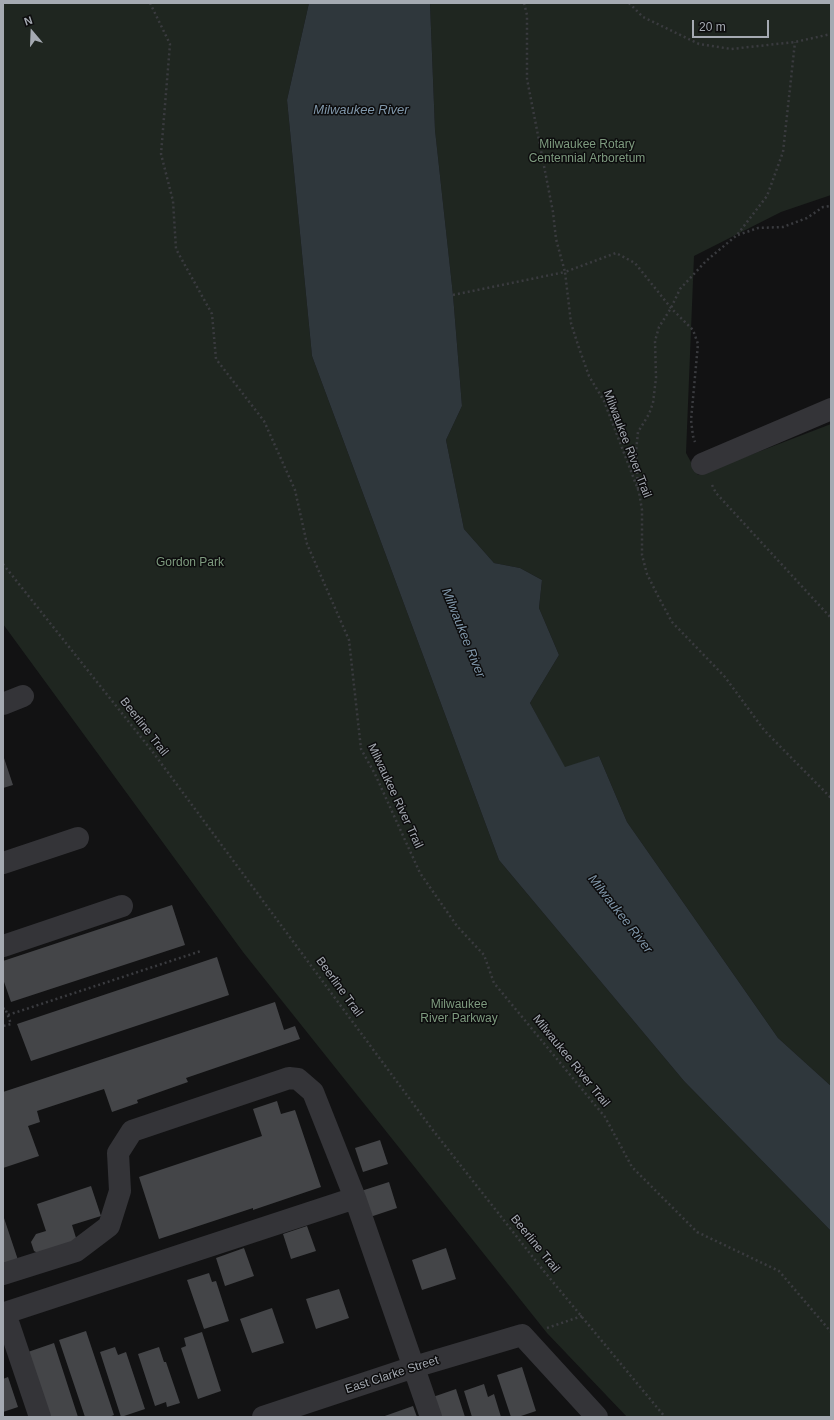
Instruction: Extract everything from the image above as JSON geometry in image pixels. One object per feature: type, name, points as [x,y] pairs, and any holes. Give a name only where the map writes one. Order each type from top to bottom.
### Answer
[{"type":"street","points":[[702,464],[831,409]]},
{"type":"street","points":[[3,704],[23,696]]},
{"type":"street","points":[[3,863],[78,838]]},
{"type":"street","points":[[3,946],[122,906]]},
{"type":"street","points":[[3,1274],[76,1251],[109,1226],[120,1191],[118,1153],[132,1131],[289,1078],[298,1079],[314,1092],[355,1198],[431,1417]]},
{"type":"street","points":[[40,1417],[5,1313],[355,1198]]},
{"type":"street","name":"East Clarke Street","points":[[263,1417],[414,1367],[522,1335],[598,1417]]},
{"type":"path","name":"Milwaukee River Trail","points":[[150,3],[170,44],[160,154],[172,201],[176,249],[212,314],[216,359],[264,421],[295,490],[306,544],[349,640],[361,749],[375,774],[420,873],[457,926],[484,955],[494,983],[605,1116],[632,1166],[697,1232],[779,1271],[831,1332]]},
{"type":"path","name":"Milwaukee River Trail","points":[[524,3],[527,15],[527,79],[553,212],[556,240],[565,272],[571,323],[590,376],[604,401],[639,492],[642,510],[642,555],[647,574],[672,622],[725,677],[764,730],[831,798]]},
{"type":"path","points":[[629,3],[643,17],[699,44],[731,49],[796,42],[831,34]]},
{"type":"path","points":[[639,492],[636,452],[638,432],[649,414],[653,403],[656,378],[654,341],[659,327],[671,308],[680,289],[706,261],[737,235],[767,196],[784,152],[796,42]]},
{"type":"path","points":[[737,235],[758,228],[783,227],[807,218],[823,207],[831,206]]},
{"type":"path","points":[[453,295],[565,272],[616,253],[636,263],[671,308],[693,330],[698,344],[691,420],[693,436],[702,464],[716,493],[831,618]]},
{"type":"path","name":"Beerline Trail","points":[[3,564],[152,751],[432,1129],[543,1270],[665,1417]]},
{"type":"path","points":[[8,1015],[201,951]]},
{"type":"path","points":[[3,1009],[5,1008],[11,1024],[3,1026]]},
{"type":"path","points":[[544,1329],[582,1316]]},
{"type":"green space","name":"Gordon Park","points":[[3,3],[309,3],[287,100],[312,356],[499,860],[684,1081],[831,1231],[831,1417],[627,1417],[547,1333],[243,952],[3,624]]},
{"type":"green space","name":"Milwaukee Rotary Centennial Arboretum","points":[[430,3],[831,3],[831,195],[781,212],[694,256],[686,453],[698,475],[831,424],[831,1086],[778,1038],[627,822],[599,756],[565,768],[530,703],[559,655],[539,608],[542,580],[520,568],[494,563],[464,529],[446,440],[462,406],[453,295],[435,130]]},
{"type":"water","name":"Milwaukee River","points":[[309,3],[430,3],[435,130],[453,295],[462,406],[446,440],[464,529],[494,563],[520,568],[542,580],[539,608],[559,655],[530,703],[565,767],[599,756],[627,822],[778,1038],[831,1086],[831,1231],[684,1081],[499,860],[312,356],[287,100]]},
{"type":"building","points":[[3,755],[13,785],[3,788]]},
{"type":"building","points":[[172,905],[185,945],[11,1002],[3,979],[3,961]]},
{"type":"building","points":[[217,957],[229,995],[31,1061],[17,1024]]},
{"type":"building","points":[[275,1002],[284,1030],[295,1026],[300,1039],[186,1078],[188,1082],[137,1100],[138,1103],[112,1112],[104,1089],[37,1111],[40,1122],[28,1126],[39,1156],[3,1168],[3,1092]]},
{"type":"building","points":[[277,1101],[281,1114],[295,1110],[321,1187],[159,1239],[139,1177],[262,1136],[253,1109]]},
{"type":"building","points":[[380,1140],[388,1164],[363,1172],[355,1148]]},
{"type":"building","points":[[389,1182],[397,1208],[370,1217],[361,1191]]},
{"type":"building","points":[[91,1186],[101,1216],[72,1225],[77,1241],[40,1254],[34,1251],[31,1242],[36,1234],[46,1231],[37,1204]]},
{"type":"building","points":[[3,1215],[18,1260],[3,1265]]},
{"type":"building","points":[[307,1226],[316,1251],[291,1259],[283,1234]]},
{"type":"building","points":[[244,1248],[254,1276],[225,1286],[216,1258]]},
{"type":"building","points":[[446,1248],[456,1279],[422,1290],[412,1260]]},
{"type":"building","points":[[209,1273],[212,1282],[216,1281],[229,1321],[204,1329],[187,1280]]},
{"type":"building","points":[[339,1289],[349,1318],[316,1329],[306,1299]]},
{"type":"building","points":[[272,1308],[284,1343],[252,1353],[240,1319]]},
{"type":"building","points":[[86,1331],[114,1415],[109,1417],[85,1417],[59,1340]]},
{"type":"building","points":[[202,1332],[221,1391],[198,1399],[181,1348],[186,1346],[184,1338]]},
{"type":"building","points":[[54,1343],[78,1417],[46,1417],[25,1353]]},
{"type":"building","points":[[115,1347],[118,1355],[126,1352],[145,1409],[121,1417],[100,1352]]},
{"type":"building","points":[[159,1347],[164,1362],[166,1362],[180,1403],[167,1407],[166,1402],[155,1406],[138,1354]]},
{"type":"building","points":[[522,1367],[536,1411],[518,1417],[511,1417],[497,1375]]},
{"type":"building","points":[[8,1377],[18,1407],[3,1412],[3,1379]]},
{"type":"building","points":[[484,1384],[488,1397],[494,1394],[501,1417],[472,1417],[464,1391]]},
{"type":"building","points":[[456,1389],[465,1417],[433,1417],[427,1399]]},
{"type":"building","points":[[413,1406],[417,1417],[382,1417]]},
{"type":"park label","name":"Milwaukee River Parkway","points":[[459,1012]]}]
